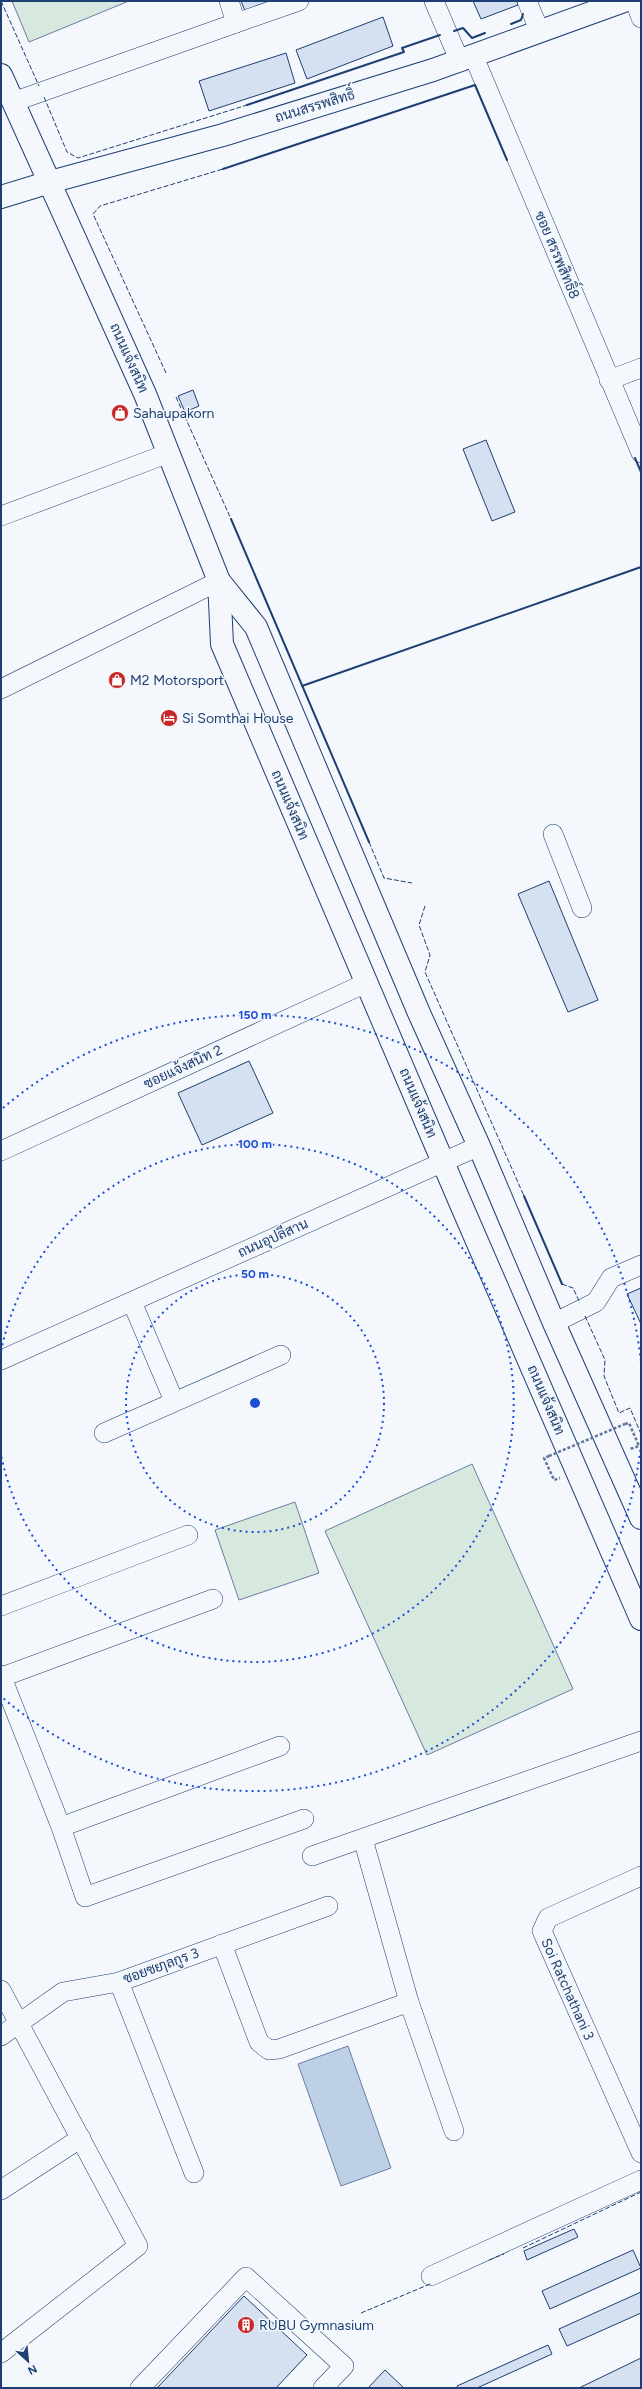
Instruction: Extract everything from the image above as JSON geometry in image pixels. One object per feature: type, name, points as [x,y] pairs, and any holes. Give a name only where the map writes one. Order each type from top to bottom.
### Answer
[{"type":"main road","name":"ถนนสรรพสิทธิ์","points":[[1,198],[50,182],[222,135],[467,59],[624,1]]},
{"type":"main road","name":"ถนนแจ้งสนิท","points":[[1,75],[145,394],[219,581],[256,627],[410,991],[479,1146],[554,1323],[641,1518]]},
{"type":"main road","name":"ถนนแจ้งสนิท","points":[[219,581],[222,644],[366,983],[641,1619]]},
{"type":"street","points":[[229,1],[236,23]]},
{"type":"street","points":[[13,102],[299,1]]},
{"type":"street","name":"ซอย สรรพสิทธิ์8","points":[[434,1],[467,59],[641,453]]},
{"type":"street","points":[[527,1],[540,32]]},
{"type":"street","points":[[635,1],[641,18]]},
{"type":"street","points":[[609,380],[641,368]]},
{"type":"street","points":[[1,516],[169,453]]},
{"type":"street","points":[[1,689],[219,581]]},
{"type":"street","points":[[553,834],[582,908]]},
{"type":"street","name":"ซอยแจ้งสนิท 2","points":[[1,1151],[366,983]]},
{"type":"street","name":"ถนนอุปลีสาน","points":[[1,1360],[479,1146]]},
{"type":"street","points":[[554,1323],[596,1302],[611,1278],[641,1265]]},
{"type":"street","points":[[132,1302],[174,1401]]},
{"type":"street","points":[[104,1433],[281,1355]]},
{"type":"street","points":[[1,1606],[188,1535]]},
{"type":"street","points":[[213,1599],[1,1676],[61,1827],[85,1897],[304,1818]]},
{"type":"street","points":[[312,1856],[641,1741]]},
{"type":"street","points":[[61,1827],[280,1746]]},
{"type":"street","points":[[363,1838],[409,2002],[454,2131]]},
{"type":"street","name":"Soi Ratchathani 3","points":[[641,1876],[548,1918],[542,1931],[641,2153]]},
{"type":"street","name":"ซอยซยๅลกูร 3","points":[[1,2036],[63,1992],[119,1982],[328,1906]]},
{"type":"street","points":[[222,1944],[259,2042],[269,2050],[279,2048],[409,2002]]},
{"type":"street","points":[[119,1982],[194,2173]]},
{"type":"street","points":[[1,1990],[138,2246],[1,2353]]},
{"type":"street","points":[[1,2190],[81,2138]]},
{"type":"street","points":[[431,2276],[641,2180]]},
{"type":"street","points":[[140,2388],[246,2277],[344,2366],[323,2388]]},
{"type":"path","points":[[554,1480],[544,1458],[624,1424],[629,1423],[639,1446]]},
{"type":"shaded area","points":[[12,1],[129,1],[29,42]]},
{"type":"shaded area","points":[[472,1464],[573,1689],[427,1755],[325,1531]]},
{"type":"shaded area","points":[[295,1502],[319,1573],[239,1600],[215,1530]]},
{"type":"water","points":[[348,2046],[391,2168],[341,2186],[298,2064]]},
{"type":"building","points":[[241,1],[286,1],[247,16]]},
{"type":"building","points":[[473,1],[517,1],[518,5],[481,19]]},
{"type":"building","points":[[383,17],[393,46],[307,79],[296,50]]},
{"type":"building","points":[[286,53],[295,83],[209,111],[199,81]]},
{"type":"building","points":[[193,390],[199,406],[185,412],[178,396]]},
{"type":"building","points":[[486,440],[515,512],[492,521],[463,449]]},
{"type":"building","points":[[549,881],[598,1000],[568,1012],[518,894]]},
{"type":"building","points":[[249,1061],[273,1113],[202,1145],[178,1093]]},
{"type":"building","points":[[641,1288],[641,1324],[627,1294]]},
{"type":"building","points":[[574,2229],[578,2237],[527,2260],[524,2251]]},
{"type":"building","points":[[633,2250],[641,2268],[550,2309],[542,2291]]},
{"type":"building","points":[[641,2292],[641,2313],[567,2346],[559,2329]]},
{"type":"building","name":"RUBU Gymnasium","points":[[244,2296],[307,2355],[276,2388],[157,2388]]},
{"type":"building","points":[[548,2345],[552,2354],[477,2388],[458,2388],[457,2386]]},
{"type":"building","points":[[641,2358],[641,2388],[579,2388]]},
{"type":"building","points":[[385,2370],[404,2388],[368,2388]]},
{"type":"fence","points":[[1,1],[39,86]]},
{"type":"fence","points":[[44,97],[67,152],[78,158],[247,105]]},
{"type":"fence","points":[[166,373],[93,214],[100,206],[223,169]]},
{"type":"fence","points":[[176,397],[231,519]]},
{"type":"fence","points":[[369,842],[384,878],[412,883]]},
{"type":"fence","points":[[425,906],[419,925],[430,955],[425,972],[524,1196]]},
{"type":"fence","points":[[562,1284],[573,1288],[580,1303]]},
{"type":"fence","points":[[585,1316],[605,1360],[604,1376],[619,1413],[630,1408],[641,1434]]},
{"type":"fence","points":[[523,2248],[641,2192]]},
{"type":"fence","points":[[489,2260],[504,2254]]},
{"type":"fence","points":[[361,2313],[430,2284]]},
{"type":"wall","points":[[511,24],[521,20],[523,14]]},
{"type":"wall","points":[[454,31],[463,28],[472,38],[485,33]]},
{"type":"wall","points":[[247,105],[404,52],[402,48],[440,35]]},
{"type":"wall","points":[[223,169],[475,85],[507,160]]},
{"type":"wall","points":[[635,458],[641,472]]},
{"type":"wall","points":[[231,519],[369,842]]},
{"type":"wall","points":[[302,686],[641,567]]},
{"type":"wall","points":[[524,1196],[562,1284]]},
{"type":"place","name":"Sahaupakorn","points":[[120,413]]},
{"type":"place","name":"M2 Motorsport","points":[[117,680]]},
{"type":"place","name":"Si Somthai House","points":[[169,718]]},
{"type":"place","name":"RUBU Gymnasium","points":[[246,2325]]}]
